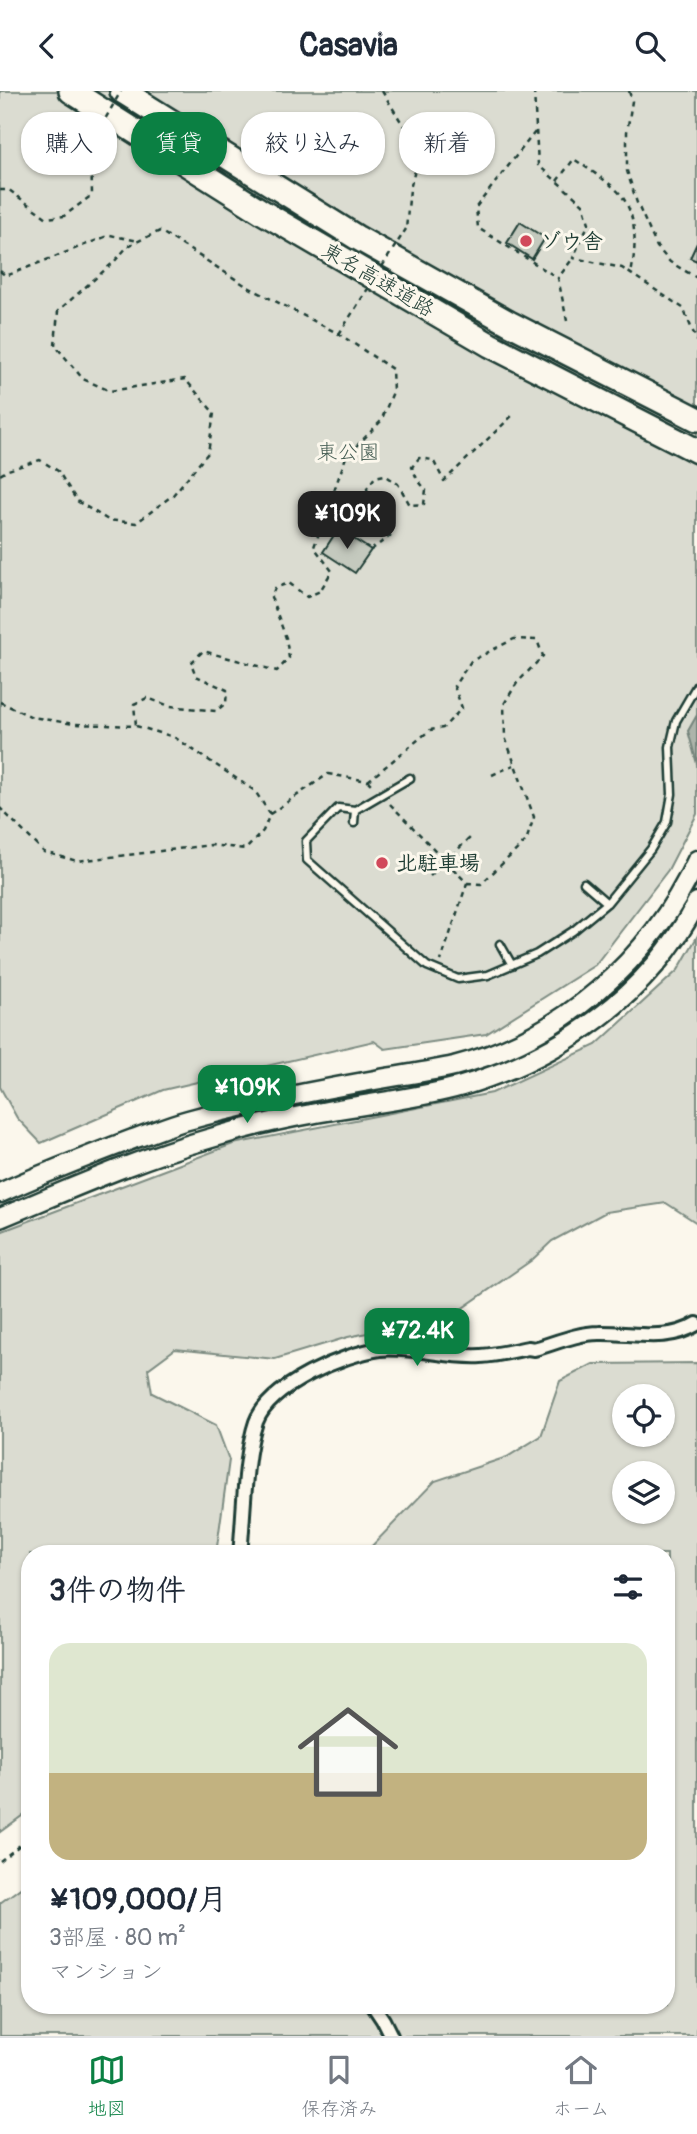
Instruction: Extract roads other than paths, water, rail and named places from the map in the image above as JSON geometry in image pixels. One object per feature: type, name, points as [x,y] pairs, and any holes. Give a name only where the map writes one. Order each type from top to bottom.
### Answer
[{"type":"highway","name":"東名高速道路","points":[[71,91],[264,213],[490,345],[697,451]]},
{"type":"highway","name":"東名高速道路","points":[[121,91],[356,237],[509,323],[697,419]]},
{"type":"street","points":[[0,1193],[62,1165],[185,1121],[286,1096],[453,1066],[490,1054],[551,1025],[614,978],[647,940],[682,892],[697,860]]},
{"type":"street","points":[[0,1218],[117,1170],[208,1139],[310,1114],[461,1086],[529,1061],[583,1031],[620,1002],[654,966],[697,902]]},
{"type":"street","points":[[241,1545],[247,1470],[256,1423],[264,1407],[296,1381],[350,1355],[383,1349],[481,1356],[534,1349],[598,1333],[663,1336],[697,1324]]},
{"type":"street","points":[[379,2014],[391,2036]]},
{"type":"lane","points":[[410,778],[355,810],[338,808],[306,841],[307,860],[427,966],[458,979],[488,975],[537,954],[573,930],[607,903],[650,849],[667,822],[672,794],[670,747],[676,721],[697,685]]},
{"type":"lane","points":[[354,823],[355,810]]},
{"type":"lane","points":[[584,883],[607,903]]},
{"type":"lane","points":[[500,944],[512,965]]},
{"type":"place","name":"ゾウ舎","points":[[526,241]]},
{"type":"place","name":"北駐車場","points":[[382,863]]},
{"type":"park label","name":"東公園","points":[[348,452]]}]
